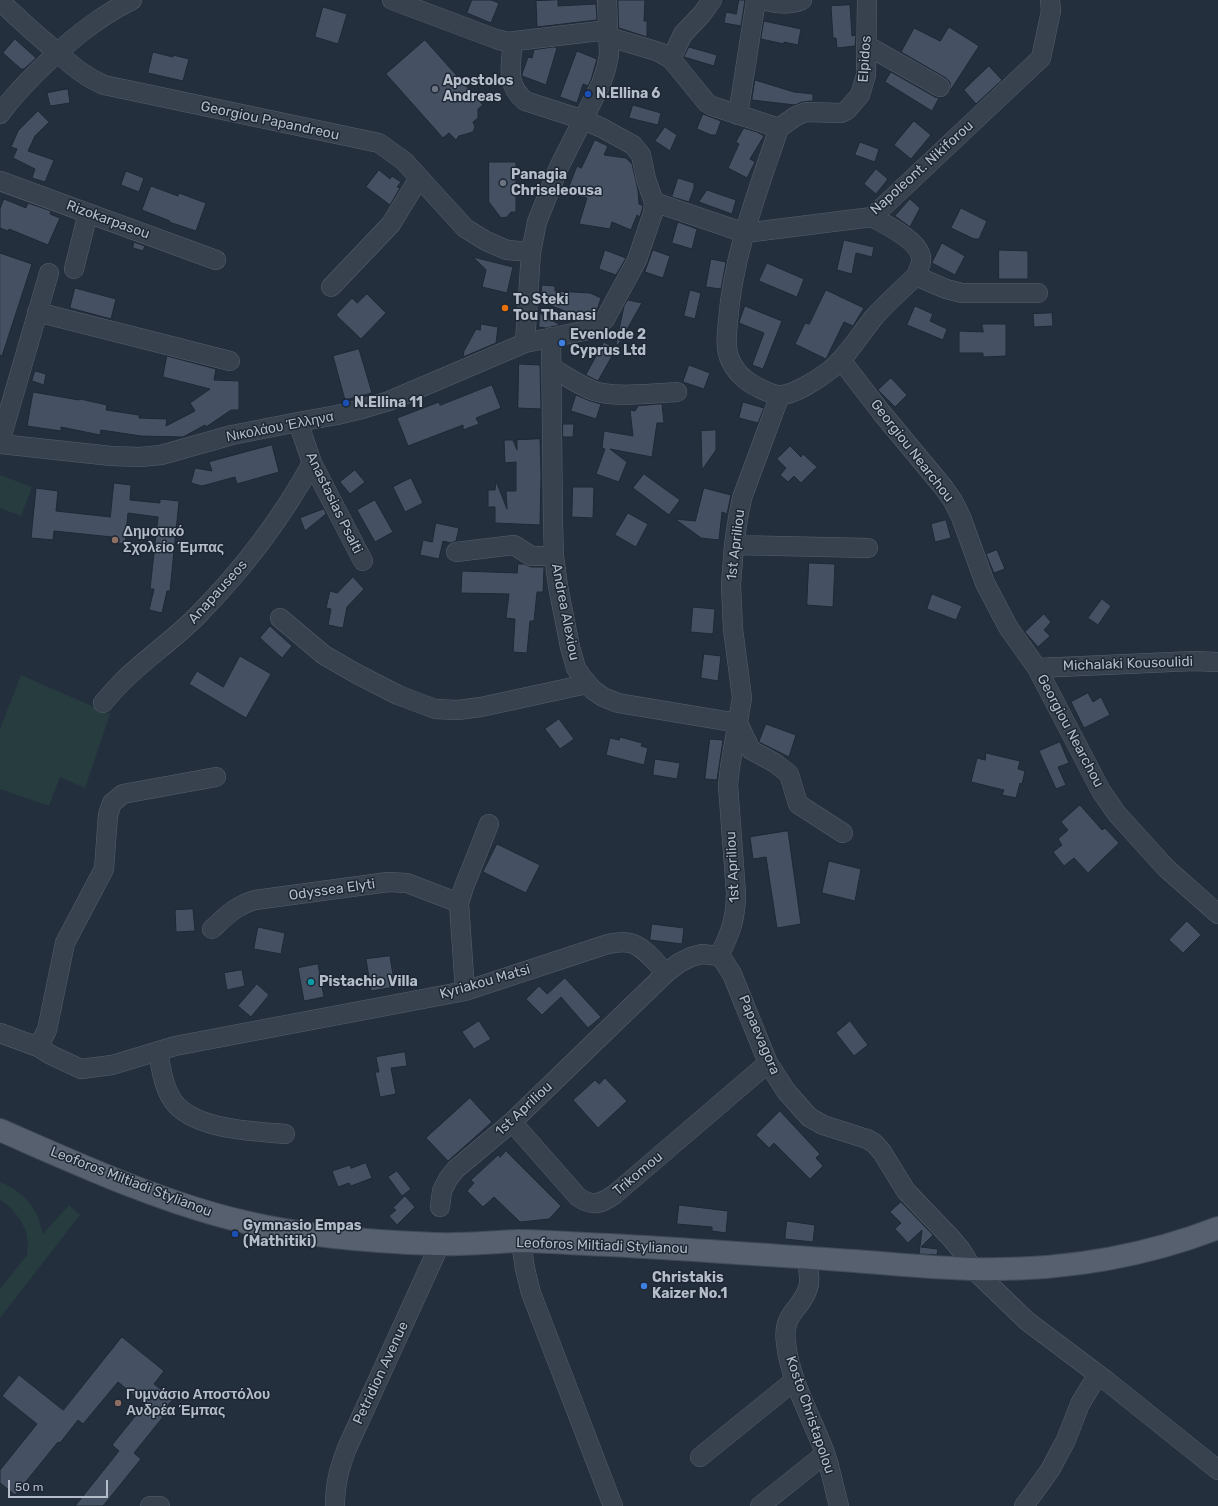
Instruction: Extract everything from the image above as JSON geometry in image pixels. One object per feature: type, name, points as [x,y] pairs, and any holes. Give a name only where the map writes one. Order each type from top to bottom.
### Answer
[{"type":"main road","name":"Leoforos Miltiadi Stylianou","points":[[0,1130],[114,1179],[185,1205],[244,1222],[329,1237],[440,1244],[521,1241],[688,1249],[973,1269],[1061,1265],[1134,1254],[1203,1234],[1218,1228]]},
{"type":"street","points":[[0,114],[29,80],[57,52],[89,25],[132,0]]},
{"type":"street","points":[[392,0],[507,42],[608,34],[616,39],[659,52],[671,59],[707,103],[779,128],[745,233],[731,290],[727,334],[728,355],[737,372],[746,380],[770,393],[780,395],[798,390],[831,369],[841,360],[876,316],[916,276],[921,257],[914,244],[872,217]]},
{"type":"street","points":[[513,41],[511,75],[513,86],[518,95],[525,101],[584,120],[624,140],[637,149],[641,155],[646,179],[654,202],[653,213],[637,260],[602,322],[593,329],[525,343],[532,252],[537,222],[559,167],[584,120],[606,70],[609,54],[607,0]]},
{"type":"street","points":[[671,59],[684,34],[712,0]]},
{"type":"street","points":[[738,115],[756,0]]},
{"type":"street","points":[[764,0],[775,3],[787,3],[802,0]]},
{"type":"street","name":"Elpidos","points":[[779,128],[796,116],[806,112],[841,113],[847,110],[860,95],[866,76],[867,0]]},
{"type":"street","name":"Napoleont. Nikiforou","points":[[654,202],[745,233],[872,217],[1041,58],[1051,11],[1050,0]]},
{"type":"street","name":"Georgiou Papandreou","points":[[0,1],[29,29],[90,79],[104,85],[379,143],[404,161],[465,228],[486,241],[507,250],[532,252]]},
{"type":"street","points":[[866,45],[940,87]]},
{"type":"street","points":[[331,287],[391,224],[419,178]]},
{"type":"street","name":"Rizokarpasou","points":[[0,181],[216,260]]},
{"type":"street","points":[[74,269],[88,213]]},
{"type":"street","points":[[0,443],[49,273]]},
{"type":"street","points":[[916,276],[946,289],[962,293],[1038,293]]},
{"type":"street","points":[[37,312],[230,361]]},
{"type":"street","name":"Andrea Alexiou","points":[[551,337],[554,556],[558,586],[570,647],[576,668],[587,684],[603,697],[618,703],[738,723]]},
{"type":"street","name":"Νικολάου Έλληνα","points":[[0,443],[111,456],[140,457],[161,455],[232,435],[338,415],[388,401],[525,343]]},
{"type":"street","name":"Georgiou Nearchou","points":[[841,360],[953,501],[961,517],[985,583],[1008,627],[1037,668],[1085,762],[1117,814],[1166,868],[1218,914]]},
{"type":"street","points":[[551,367],[574,381],[595,391],[611,395],[677,392]]},
{"type":"street","name":"1st Apriliou","points":[[440,1207],[442,1191],[448,1179],[456,1169],[512,1122],[666,973],[679,963],[691,957],[702,954],[719,956],[729,936],[736,910],[736,893],[728,784],[742,698],[733,629],[731,585],[734,545],[742,498],[780,395]]},
{"type":"street","name":"Anastasias Psalti","points":[[298,422],[312,463],[363,561]]},
{"type":"street","name":"Anapauseos","points":[[103,703],[121,683],[176,637],[200,614],[258,548],[299,488],[312,463]]},
{"type":"street","points":[[456,552],[514,545],[531,556],[554,556]]},
{"type":"street","points":[[734,545],[868,548]]},
{"type":"street","points":[[280,618],[324,655],[398,695],[436,709],[458,710],[481,707],[587,684]]},
{"type":"street","name":"Michalaki Kousoulidi","points":[[1037,668],[1194,661],[1218,662]]},
{"type":"street","points":[[738,723],[751,750],[775,763],[789,774],[798,804],[844,833]]},
{"type":"street","points":[[38,1047],[47,1030],[65,943],[104,869],[108,815],[112,803],[123,794],[216,777]]},
{"type":"street","points":[[465,991],[459,903],[489,824]]},
{"type":"street","name":"Odyssea Elyti","points":[[212,929],[232,911],[243,904],[255,900],[388,882],[407,883],[459,903]]},
{"type":"street","name":"Kyriakou Matsi","points":[[0,1033],[38,1047],[51,1055],[81,1069],[112,1065],[175,1046],[465,991],[608,944],[620,942],[630,943],[641,948],[666,973]]},
{"type":"street","name":"Papaevagora","points":[[719,956],[732,974],[768,1063],[786,1091],[809,1117],[819,1123],[867,1139],[874,1144],[882,1152],[906,1191],[951,1238],[961,1250],[973,1269],[1027,1321],[1100,1376],[1218,1470]]},
{"type":"street","points":[[158,1051],[164,1084],[174,1102],[189,1115],[222,1128],[285,1134]]},
{"type":"street","name":"Trikomou","points":[[512,1122],[578,1197],[586,1202],[604,1202],[768,1063]]},
{"type":"street","points":[[521,1241],[524,1269],[531,1293],[613,1506]]},
{"type":"street","name":"Petridion Avenue","points":[[335,1506],[335,1489],[338,1471],[346,1448],[440,1244]]},
{"type":"street","name":"Kosto Christapolou","points":[[806,1258],[810,1280],[804,1298],[787,1321],[785,1334],[786,1344],[795,1380],[825,1454],[839,1506]]},
{"type":"street","points":[[1024,1506],[1050,1470],[1066,1440],[1080,1404],[1092,1384],[1100,1376]]},
{"type":"street","points":[[700,1457],[795,1380]]},
{"type":"street","points":[[760,1506],[825,1454]]},
{"type":"street","points":[[150,1506],[160,1506]]},
{"type":"green space","points":[[0,475],[32,487],[21,516],[0,508]]},
{"type":"green space","points":[[21,675],[110,714],[85,788],[60,777],[49,806],[0,789],[0,729]]},
{"type":"green space","points":[[0,1182],[17,1191],[31,1204],[38,1217],[43,1234],[69,1205],[80,1215],[0,1318],[0,1289],[27,1255],[28,1244],[26,1231],[20,1219],[9,1206],[0,1200]]},
{"type":"building","points":[[472,0],[491,0],[499,3],[491,23],[467,13]]},
{"type":"building","points":[[558,0],[558,6],[596,4],[597,20],[537,27],[536,1]]},
{"type":"building","points":[[618,0],[645,0],[644,21],[647,21],[647,37],[619,28]]},
{"type":"building","points":[[739,0],[745,0],[741,26],[724,23],[726,12],[736,14]]},
{"type":"building","points":[[850,5],[852,36],[856,35],[855,46],[837,48],[836,38],[833,38],[831,6]]},
{"type":"building","points":[[323,7],[347,14],[338,44],[315,37]]},
{"type":"building","points":[[764,21],[801,29],[798,45],[784,42],[784,44],[761,39]]},
{"type":"building","points":[[949,27],[979,46],[950,91],[950,82],[946,78],[901,52],[914,28],[940,41]]},
{"type":"building","points":[[15,39],[36,58],[24,69],[21,69],[3,53]]},
{"type":"building","name":"Apostolos Andreas","points":[[425,40],[483,105],[478,109],[478,118],[473,122],[475,127],[473,132],[459,136],[456,140],[449,133],[443,138],[386,74]]},
{"type":"building","points":[[554,47],[557,48],[546,85],[522,76],[528,57],[532,58],[534,50]]},
{"type":"building","points":[[689,47],[717,55],[714,66],[684,57]]},
{"type":"building","points":[[577,51],[597,59],[591,80],[588,86],[583,84],[577,103],[560,97]]},
{"type":"building","points":[[153,52],[189,59],[183,81],[148,73]]},
{"type":"building","points":[[989,66],[1002,80],[976,104],[964,90]]},
{"type":"building","points":[[891,72],[939,98],[932,111],[885,82]]},
{"type":"building","points":[[755,80],[794,92],[813,94],[813,101],[802,102],[795,105],[752,100]]},
{"type":"building","points":[[68,89],[70,103],[50,106],[47,93]]},
{"type":"building","points":[[633,105],[661,113],[658,125],[629,118]]},
{"type":"building","points":[[38,111],[49,122],[35,136],[28,151],[54,160],[45,182],[32,178],[35,169],[13,158],[17,149],[11,147],[18,131]]},
{"type":"building","points":[[703,114],[721,121],[716,135],[711,135],[697,129]]},
{"type":"building","points":[[914,121],[931,135],[911,159],[894,145]]},
{"type":"building","points":[[665,127],[677,135],[670,151],[655,141]]},
{"type":"building","points":[[744,128],[764,136],[750,159],[755,162],[747,178],[728,168],[739,144],[736,142]]},
{"type":"building","points":[[595,140],[608,146],[604,155],[626,158],[632,164],[638,190],[639,204],[643,206],[640,217],[637,215],[631,230],[612,222],[610,229],[579,224],[587,198],[566,194],[577,166],[581,168]]},
{"type":"building","points":[[860,142],[879,149],[875,162],[855,155]]},
{"type":"building","name":"Panagia Chriseleousa","points":[[489,162],[516,162],[516,212],[511,212],[507,217],[501,218],[489,202]]},
{"type":"building","points":[[876,169],[888,179],[876,194],[864,184]]},
{"type":"building","points":[[379,170],[390,179],[392,176],[401,182],[397,187],[400,188],[390,205],[366,187]]},
{"type":"building","points":[[126,171],[144,178],[139,192],[121,185]]},
{"type":"building","points":[[678,178],[694,183],[694,188],[689,202],[672,197]]},
{"type":"building","points":[[151,186],[178,196],[179,193],[206,203],[196,231],[169,222],[170,221],[142,210]]},
{"type":"building","points":[[707,190],[736,200],[732,214],[699,202]]},
{"type":"building","points":[[4,199],[26,208],[28,203],[51,211],[50,214],[60,218],[48,245],[9,229],[8,231],[0,228],[0,209]]},
{"type":"building","points":[[910,199],[920,208],[910,227],[895,216]]},
{"type":"building","points":[[961,208],[987,221],[979,239],[974,239],[951,228]]},
{"type":"building","points":[[678,222],[697,229],[692,249],[672,243]]},
{"type":"building","points":[[844,240],[874,247],[872,257],[856,253],[852,274],[837,270]]},
{"type":"building","points":[[134,242],[145,246],[143,251],[133,248]]},
{"type":"building","points":[[942,243],[965,256],[955,275],[932,263]]},
{"type":"building","points":[[605,250],[626,258],[616,275],[599,269]]},
{"type":"building","points":[[653,250],[670,256],[663,278],[645,272]]},
{"type":"building","points":[[999,250],[1028,251],[1028,279],[999,279]]},
{"type":"building","points":[[0,253],[32,264],[2,356],[0,355]]},
{"type":"building","points":[[473,257],[513,267],[507,293],[482,287],[486,270]]},
{"type":"building","points":[[711,259],[726,262],[721,289],[706,287]]},
{"type":"building","points":[[767,263],[804,279],[797,297],[759,281]]},
{"type":"building","points":[[542,285],[555,286],[555,291],[590,293],[601,298],[596,313],[586,319],[541,302]]},
{"type":"building","points":[[75,288],[116,299],[111,319],[70,308]]},
{"type":"building","points":[[690,290],[701,293],[695,319],[684,316]]},
{"type":"building","points":[[826,290],[864,308],[853,326],[844,322],[826,359],[795,344],[805,323],[809,324]]},
{"type":"building","points":[[367,294],[386,313],[361,339],[336,315],[352,298],[357,303]]},
{"type":"building","points":[[628,300],[642,303],[618,345],[616,344],[624,306]]},
{"type":"building","points":[[745,306],[782,321],[763,369],[752,365],[764,333],[739,323]]},
{"type":"building","points":[[915,306],[933,314],[930,321],[947,329],[943,340],[907,325]]},
{"type":"building","points":[[540,313],[560,325],[546,328],[539,327]]},
{"type":"building","points":[[1052,313],[1053,326],[1034,327],[1033,314]]},
{"type":"building","points":[[481,324],[498,327],[496,343],[463,357],[464,351],[476,329],[480,330]]},
{"type":"building","points":[[982,324],[1006,324],[1006,356],[983,357],[983,353],[959,353],[959,331],[983,332]]},
{"type":"building","points":[[604,342],[616,349],[598,381],[586,375]]},
{"type":"building","points":[[359,349],[372,393],[345,400],[333,356]]},
{"type":"building","points":[[167,356],[216,369],[214,380],[239,381],[239,410],[231,410],[206,427],[205,425],[183,437],[141,436],[101,430],[100,435],[61,427],[61,431],[27,426],[33,392],[80,399],[107,405],[106,410],[139,415],[139,418],[167,419],[166,426],[195,411],[190,403],[210,389],[163,377]]},
{"type":"building","points":[[519,364],[540,365],[541,409],[518,408]]},
{"type":"building","points":[[689,365],[710,373],[704,389],[683,382]]},
{"type":"building","points":[[35,371],[46,374],[44,385],[32,381]]},
{"type":"building","points":[[891,378],[907,395],[895,407],[878,390]]},
{"type":"building","points":[[492,385],[501,408],[476,418],[479,424],[463,430],[463,425],[408,446],[397,418],[439,402],[440,405]]},
{"type":"building","points":[[576,395],[601,404],[596,419],[571,411]]},
{"type":"building","points":[[743,402],[764,408],[758,423],[739,418]]},
{"type":"building","points":[[662,404],[664,423],[657,423],[652,457],[610,449],[627,462],[619,482],[596,474],[605,449],[602,448],[604,431],[633,436],[630,410],[635,411],[638,406]]},
{"type":"building","points":[[563,424],[574,424],[573,437],[563,437]]},
{"type":"building","points":[[716,430],[716,450],[702,470],[701,431]]},
{"type":"building","points":[[540,439],[540,525],[495,523],[495,507],[488,507],[488,490],[495,490],[496,481],[507,509],[506,491],[516,491],[516,462],[505,463],[504,440],[513,440],[517,450],[517,440]]},
{"type":"building","points":[[272,445],[279,472],[237,484],[235,477],[202,486],[191,483],[195,468],[212,471],[209,462]]},
{"type":"building","points":[[790,446],[801,457],[803,454],[817,467],[801,483],[794,476],[788,482],[780,475],[786,468],[777,459]]},
{"type":"building","points":[[355,470],[365,482],[350,494],[340,482]]},
{"type":"building","points":[[644,474],[680,500],[669,515],[633,488]]},
{"type":"building","points":[[411,478],[423,503],[405,512],[393,487]]},
{"type":"building","points":[[114,483],[131,485],[130,500],[160,503],[160,499],[179,501],[170,591],[167,591],[162,613],[149,610],[154,589],[150,589],[158,517],[128,513],[125,544],[111,542],[112,537],[54,531],[53,540],[31,538],[36,488],[58,491],[56,511],[110,517]]},
{"type":"building","points":[[573,487],[594,487],[593,518],[572,517]]},
{"type":"building","points":[[704,488],[731,495],[727,514],[722,512],[719,540],[701,538],[675,519],[695,521]]},
{"type":"building","points":[[375,500],[393,532],[375,542],[357,510]]},
{"type":"building","points":[[324,509],[326,514],[305,531],[300,518]]},
{"type":"building","points":[[628,513],[648,524],[636,547],[615,535]]},
{"type":"building","points":[[946,520],[951,538],[935,542],[931,524]]},
{"type":"building","points":[[436,523],[459,528],[456,541],[451,543],[443,541],[439,559],[420,555],[423,540],[432,542]]},
{"type":"building","points":[[997,550],[1005,569],[994,573],[986,554]]},
{"type":"building","points":[[809,563],[835,564],[833,607],[807,605]]},
{"type":"building","points":[[518,564],[524,564],[531,567],[544,567],[543,592],[537,592],[534,621],[530,621],[527,653],[513,652],[515,619],[506,618],[509,594],[461,593],[462,571],[517,573]]},
{"type":"building","points":[[353,577],[364,589],[347,607],[343,628],[328,625],[331,609],[326,608],[330,591],[337,593]]},
{"type":"building","points":[[932,594],[962,606],[956,620],[927,609]]},
{"type":"building","points":[[1102,599],[1111,606],[1098,625],[1088,618]]},
{"type":"building","points":[[693,607],[715,609],[713,634],[691,632]]},
{"type":"building","points":[[1044,614],[1051,622],[1044,630],[1050,636],[1038,647],[1025,632]]},
{"type":"building","points":[[270,626],[292,646],[282,658],[260,638]]},
{"type":"building","points":[[704,654],[721,656],[718,681],[701,678]]},
{"type":"building","points":[[240,656],[271,674],[246,718],[189,684],[197,671],[223,687]]},
{"type":"building","points":[[1088,693],[1093,702],[1101,697],[1110,715],[1084,728],[1071,702]]},
{"type":"building","points":[[559,719],[574,739],[560,749],[545,729]]},
{"type":"building","points":[[766,724],[796,735],[789,757],[759,742]]},
{"type":"building","points":[[620,737],[642,743],[641,746],[648,748],[644,765],[606,755],[610,738],[619,740]]},
{"type":"building","points":[[710,739],[723,740],[717,780],[705,779]]},
{"type":"building","points":[[1060,742],[1069,763],[1058,767],[1066,785],[1056,789],[1039,751]]},
{"type":"building","points":[[986,753],[1020,761],[1018,769],[1025,771],[1022,784],[1020,783],[1016,798],[1002,795],[1004,790],[971,782],[977,758],[985,760]]},
{"type":"building","points":[[655,759],[680,763],[677,779],[653,775]]},
{"type":"building","points":[[1080,805],[1102,830],[1105,828],[1119,843],[1088,873],[1074,858],[1064,866],[1053,852],[1062,845],[1058,839],[1068,830],[1061,822]]},
{"type":"building","points":[[788,831],[801,924],[777,928],[766,857],[753,859],[750,837]]},
{"type":"building","points":[[497,844],[540,865],[526,893],[483,872]]},
{"type":"building","points":[[829,861],[861,869],[855,901],[822,893]]},
{"type":"building","points":[[193,909],[195,931],[176,932],[175,910]]},
{"type":"building","points":[[1187,921],[1201,935],[1183,953],[1169,940]]},
{"type":"building","points":[[652,924],[684,928],[682,944],[650,940]]},
{"type":"building","points":[[258,927],[285,933],[281,954],[254,949]]},
{"type":"building","points":[[390,956],[395,987],[371,991],[366,959]]},
{"type":"building","name":"Pistachio Villa","points":[[318,964],[324,997],[304,1001],[298,968]]},
{"type":"building","points":[[242,970],[245,986],[227,990],[224,973]]},
{"type":"building","points":[[565,978],[601,1017],[588,1028],[561,997],[542,1015],[526,999],[539,986],[547,994]]},
{"type":"building","points":[[257,984],[269,995],[251,1017],[238,1006]]},
{"type":"building","points":[[479,1021],[491,1039],[474,1049],[462,1032]]},
{"type":"building","points":[[850,1021],[868,1045],[854,1056],[836,1033]]},
{"type":"building","points":[[405,1052],[407,1066],[391,1068],[396,1094],[380,1097],[375,1072],[379,1072],[376,1057]]},
{"type":"building","points":[[605,1078],[627,1101],[598,1128],[573,1100],[595,1080],[599,1084]]},
{"type":"building","points":[[470,1098],[492,1122],[448,1161],[426,1138]]},
{"type":"building","points":[[780,1111],[820,1154],[816,1158],[823,1166],[810,1179],[774,1143],[769,1148],[756,1135]]},
{"type":"building","points":[[506,1151],[561,1206],[549,1219],[520,1222],[494,1197],[483,1207],[467,1191],[474,1183],[471,1180],[498,1155],[500,1157]]},
{"type":"building","points":[[366,1163],[372,1178],[351,1186],[349,1183],[338,1187],[332,1171],[350,1165],[351,1168]]},
{"type":"building","points":[[397,1171],[411,1189],[402,1196],[388,1177]]},
{"type":"building","points":[[405,1196],[415,1207],[397,1225],[389,1216],[396,1210],[393,1208]]},
{"type":"building","points":[[901,1202],[933,1235],[921,1247],[938,1249],[937,1255],[919,1254],[922,1230],[908,1243],[895,1229],[901,1223],[890,1212]]},
{"type":"building","points":[[679,1205],[728,1211],[726,1233],[712,1231],[712,1227],[677,1224]]},
{"type":"building","points":[[787,1221],[815,1225],[813,1242],[785,1239]]},
{"type":"building","points":[[122,1337],[164,1371],[154,1384],[173,1399],[160,1415],[163,1417],[134,1453],[141,1459],[103,1506],[75,1506],[119,1451],[112,1445],[145,1404],[118,1382],[83,1424],[78,1420],[15,1495],[0,1483],[0,1470],[37,1424],[2,1396],[19,1375],[63,1410]]},
{"type":"place","name":"Apostolos Andreas","points":[[435,89]]},
{"type":"place","name":"N.Ellina 6","points":[[588,94]]},
{"type":"place","name":"Panagia Chriseleousa","points":[[503,183]]},
{"type":"place","name":"To Steki Tou Thanasi","points":[[505,308]]},
{"type":"place","name":"Evenlode 2 Cyprus Ltd","points":[[562,343]]},
{"type":"place","name":"N.Ellina 11","points":[[346,403]]},
{"type":"place","name":"Δημοτικό Σχολείο Έμπας","points":[[115,540]]},
{"type":"place","name":"Pistachio Villa","points":[[311,982]]},
{"type":"place","name":"Gymnasio Empas (Mathitiki)","points":[[235,1234]]},
{"type":"place","name":"Christakis Kaizer No.1","points":[[644,1286]]},
{"type":"place","name":"Γυμνάσιο Αποστόλου Ανδρέα Έμπας","points":[[118,1403]]}]
